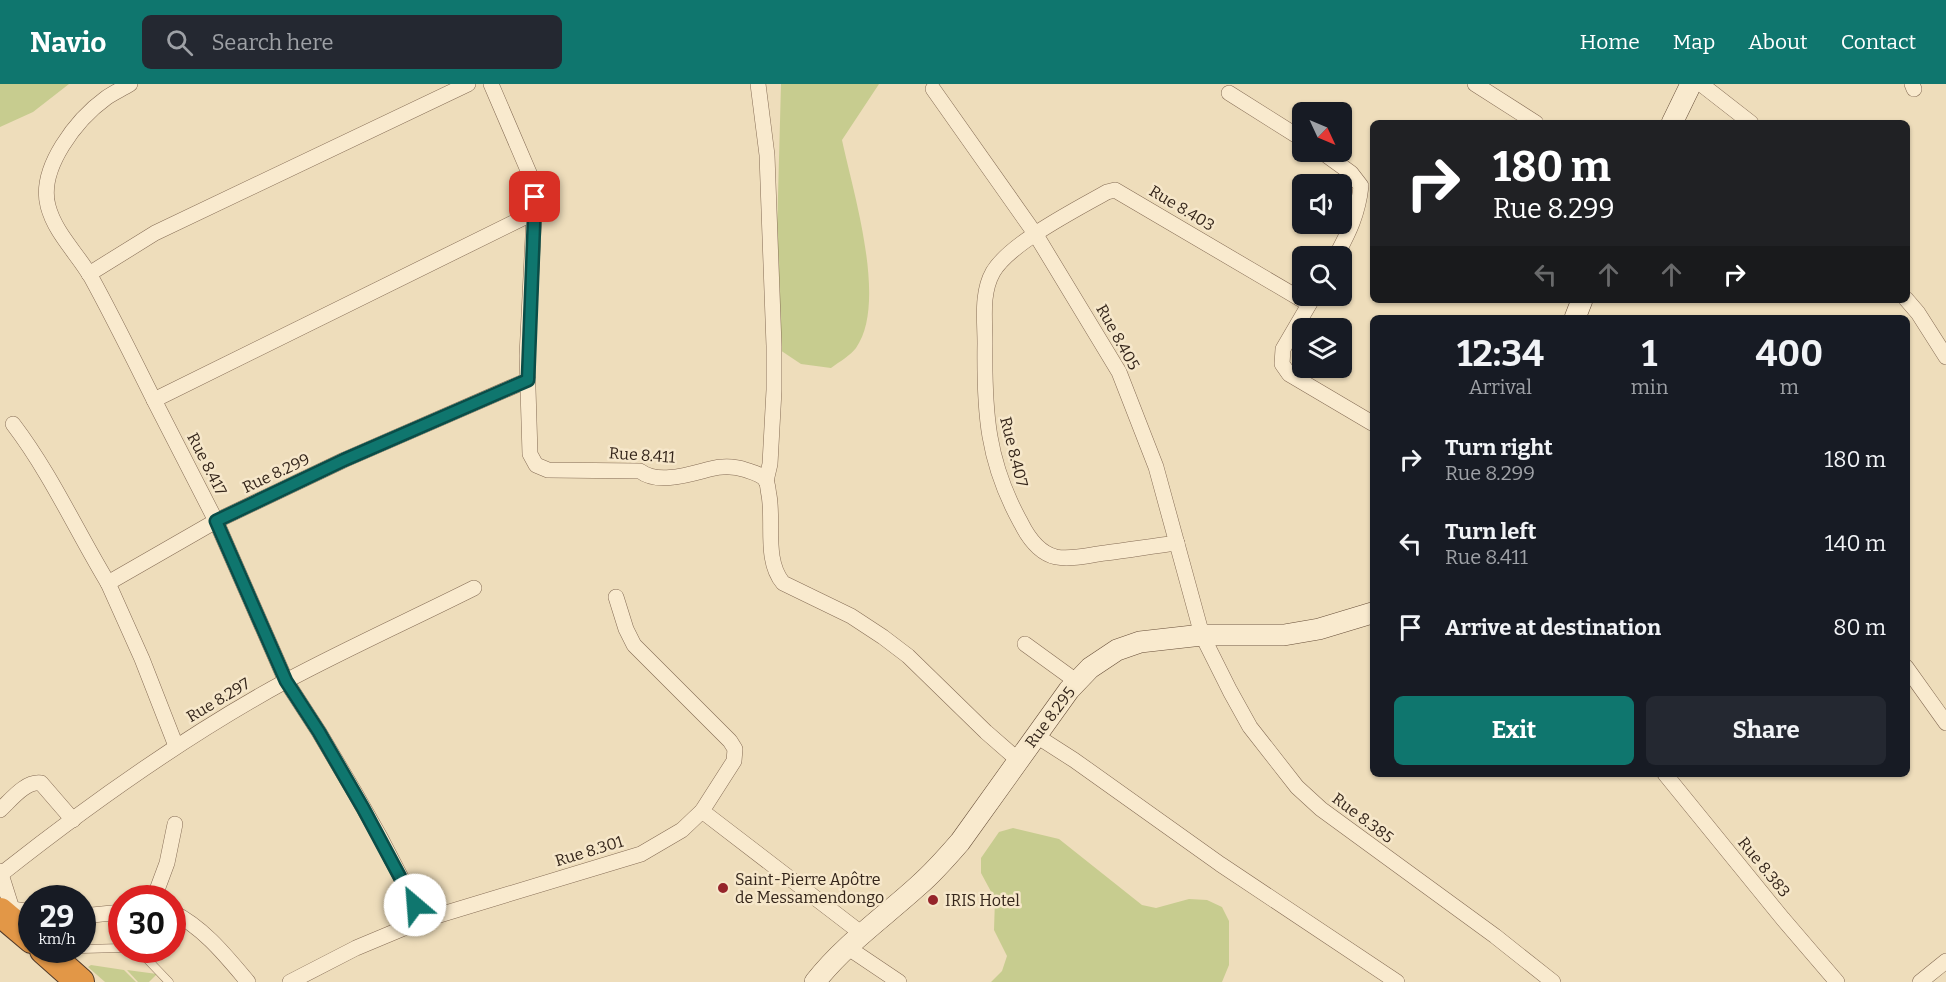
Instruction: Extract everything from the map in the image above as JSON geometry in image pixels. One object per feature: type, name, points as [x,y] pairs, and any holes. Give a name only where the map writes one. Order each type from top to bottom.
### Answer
[{"type":"highway","points":[[59,963],[80,982]]},
{"type":"street","name":"Rue 8.417","points":[[129,84],[105,99],[76,126],[58,153],[47,182],[48,205],[57,227],[89,274],[216,521],[286,681],[319,732],[375,828],[423,920]]},
{"type":"street","points":[[89,274],[155,233],[468,84]]},
{"type":"street","name":"Rue 8.411","points":[[491,84],[533,182],[535,197],[528,380],[530,454],[536,465],[548,470],[640,471],[647,477],[676,477],[723,466],[744,469],[760,475],[766,481]]},
{"type":"street","points":[[758,84],[767,155],[774,346],[770,464],[766,481],[771,507],[773,564],[776,575],[783,583],[851,616],[908,656],[1018,760]]},
{"type":"street","points":[[1475,84],[1531,120]]},
{"type":"street","points":[[1673,120],[1691,84]]},
{"type":"street","points":[[1701,84],[1747,120]]},
{"type":"street","name":"Rue 8.405","points":[[933,88],[1036,235],[1119,372],[1156,467],[1202,635]]},
{"type":"street","points":[[1229,93],[1292,134]]},
{"type":"street","points":[[1336,162],[1351,173],[1361,186],[1353,225],[1341,246]]},
{"type":"street","name":"Rue 8.403","points":[[1036,235],[1082,206],[1115,190],[1292,289]]},
{"type":"street","points":[[154,400],[533,213]]},
{"type":"street","name":"Rue 8.407","points":[[1036,235],[1006,255],[993,273],[985,299],[984,395],[988,434],[997,472],[1008,501],[1024,530],[1040,550],[1055,557],[1075,557],[1177,543]]},
{"type":"street","points":[[1909,303],[1946,357]]},
{"type":"street","points":[[1308,306],[1283,349],[1282,364],[1289,374],[1370,422]]},
{"type":"street","name":"Rue 8.299","points":[[108,583],[216,521],[344,460],[528,380]]},
{"type":"street","points":[[13,424],[50,478],[108,583],[142,659],[176,746]]},
{"type":"street","name":"Rue 8.297","points":[[0,873],[135,773],[176,746],[286,681],[474,588]]},
{"type":"street","name":"Rue 8.301","points":[[290,982],[356,948],[423,920],[641,854],[659,846],[682,830],[702,811],[734,761],[735,749],[730,741],[633,645],[616,597]]},
{"type":"street","name":"Rue 8.295","points":[[815,982],[854,940],[919,886],[960,842],[1076,681],[1102,659],[1117,650],[1140,642],[1202,635],[1284,635],[1318,629],[1370,614]]},
{"type":"street","name":"Rue 8.385","points":[[1202,635],[1250,726],[1297,787],[1321,809],[1495,936],[1553,982]]},
{"type":"street","points":[[1025,644],[1076,681]]},
{"type":"street","points":[[1910,673],[1946,723]]},
{"type":"street","points":[[1035,735],[1074,760],[1220,864],[1397,982]]},
{"type":"street","name":"Rue 8.383","points":[[1667,777],[1837,982]]},
{"type":"street","points":[[0,810],[34,782],[40,783],[73,819]]},
{"type":"street","points":[[702,811],[854,940],[899,982]]},
{"type":"street","points":[[159,885],[168,863],[175,824]]},
{"type":"street","points":[[0,873],[13,913]]},
{"type":"street","points":[[186,921],[200,930],[248,982]]},
{"type":"street","points":[[1920,982],[1946,960]]},
{"type":"lane","points":[[151,963],[169,982]]},
{"type":"green space","points":[[0,84],[69,84],[33,112],[0,127]]},
{"type":"green space","points":[[781,84],[879,84],[842,140],[865,247],[869,276],[869,304],[865,328],[856,348],[831,368],[801,364],[774,346]]},
{"type":"green space","points":[[1013,828],[1059,839],[1142,905],[1156,908],[1189,899],[1207,900],[1222,907],[1229,921],[1229,965],[1222,982],[991,982],[1002,971],[1007,956],[994,930],[995,899],[981,873],[981,858],[999,832]]},
{"type":"green space","points":[[91,965],[124,970],[136,982],[105,982],[88,967]]},
{"type":"green space","points":[[127,970],[157,974],[149,982],[138,982]]},
{"type":"place","name":"Saint-Pierre Apôtre de Messamendongo","points":[[723,888]]},
{"type":"place","name":"IRIS Hotel","points":[[933,900]]},
{"type":"route","points":[[415,905],[380,837],[319,732],[286,681],[216,521],[344,460],[528,380],[527,356],[535,197]]}]
